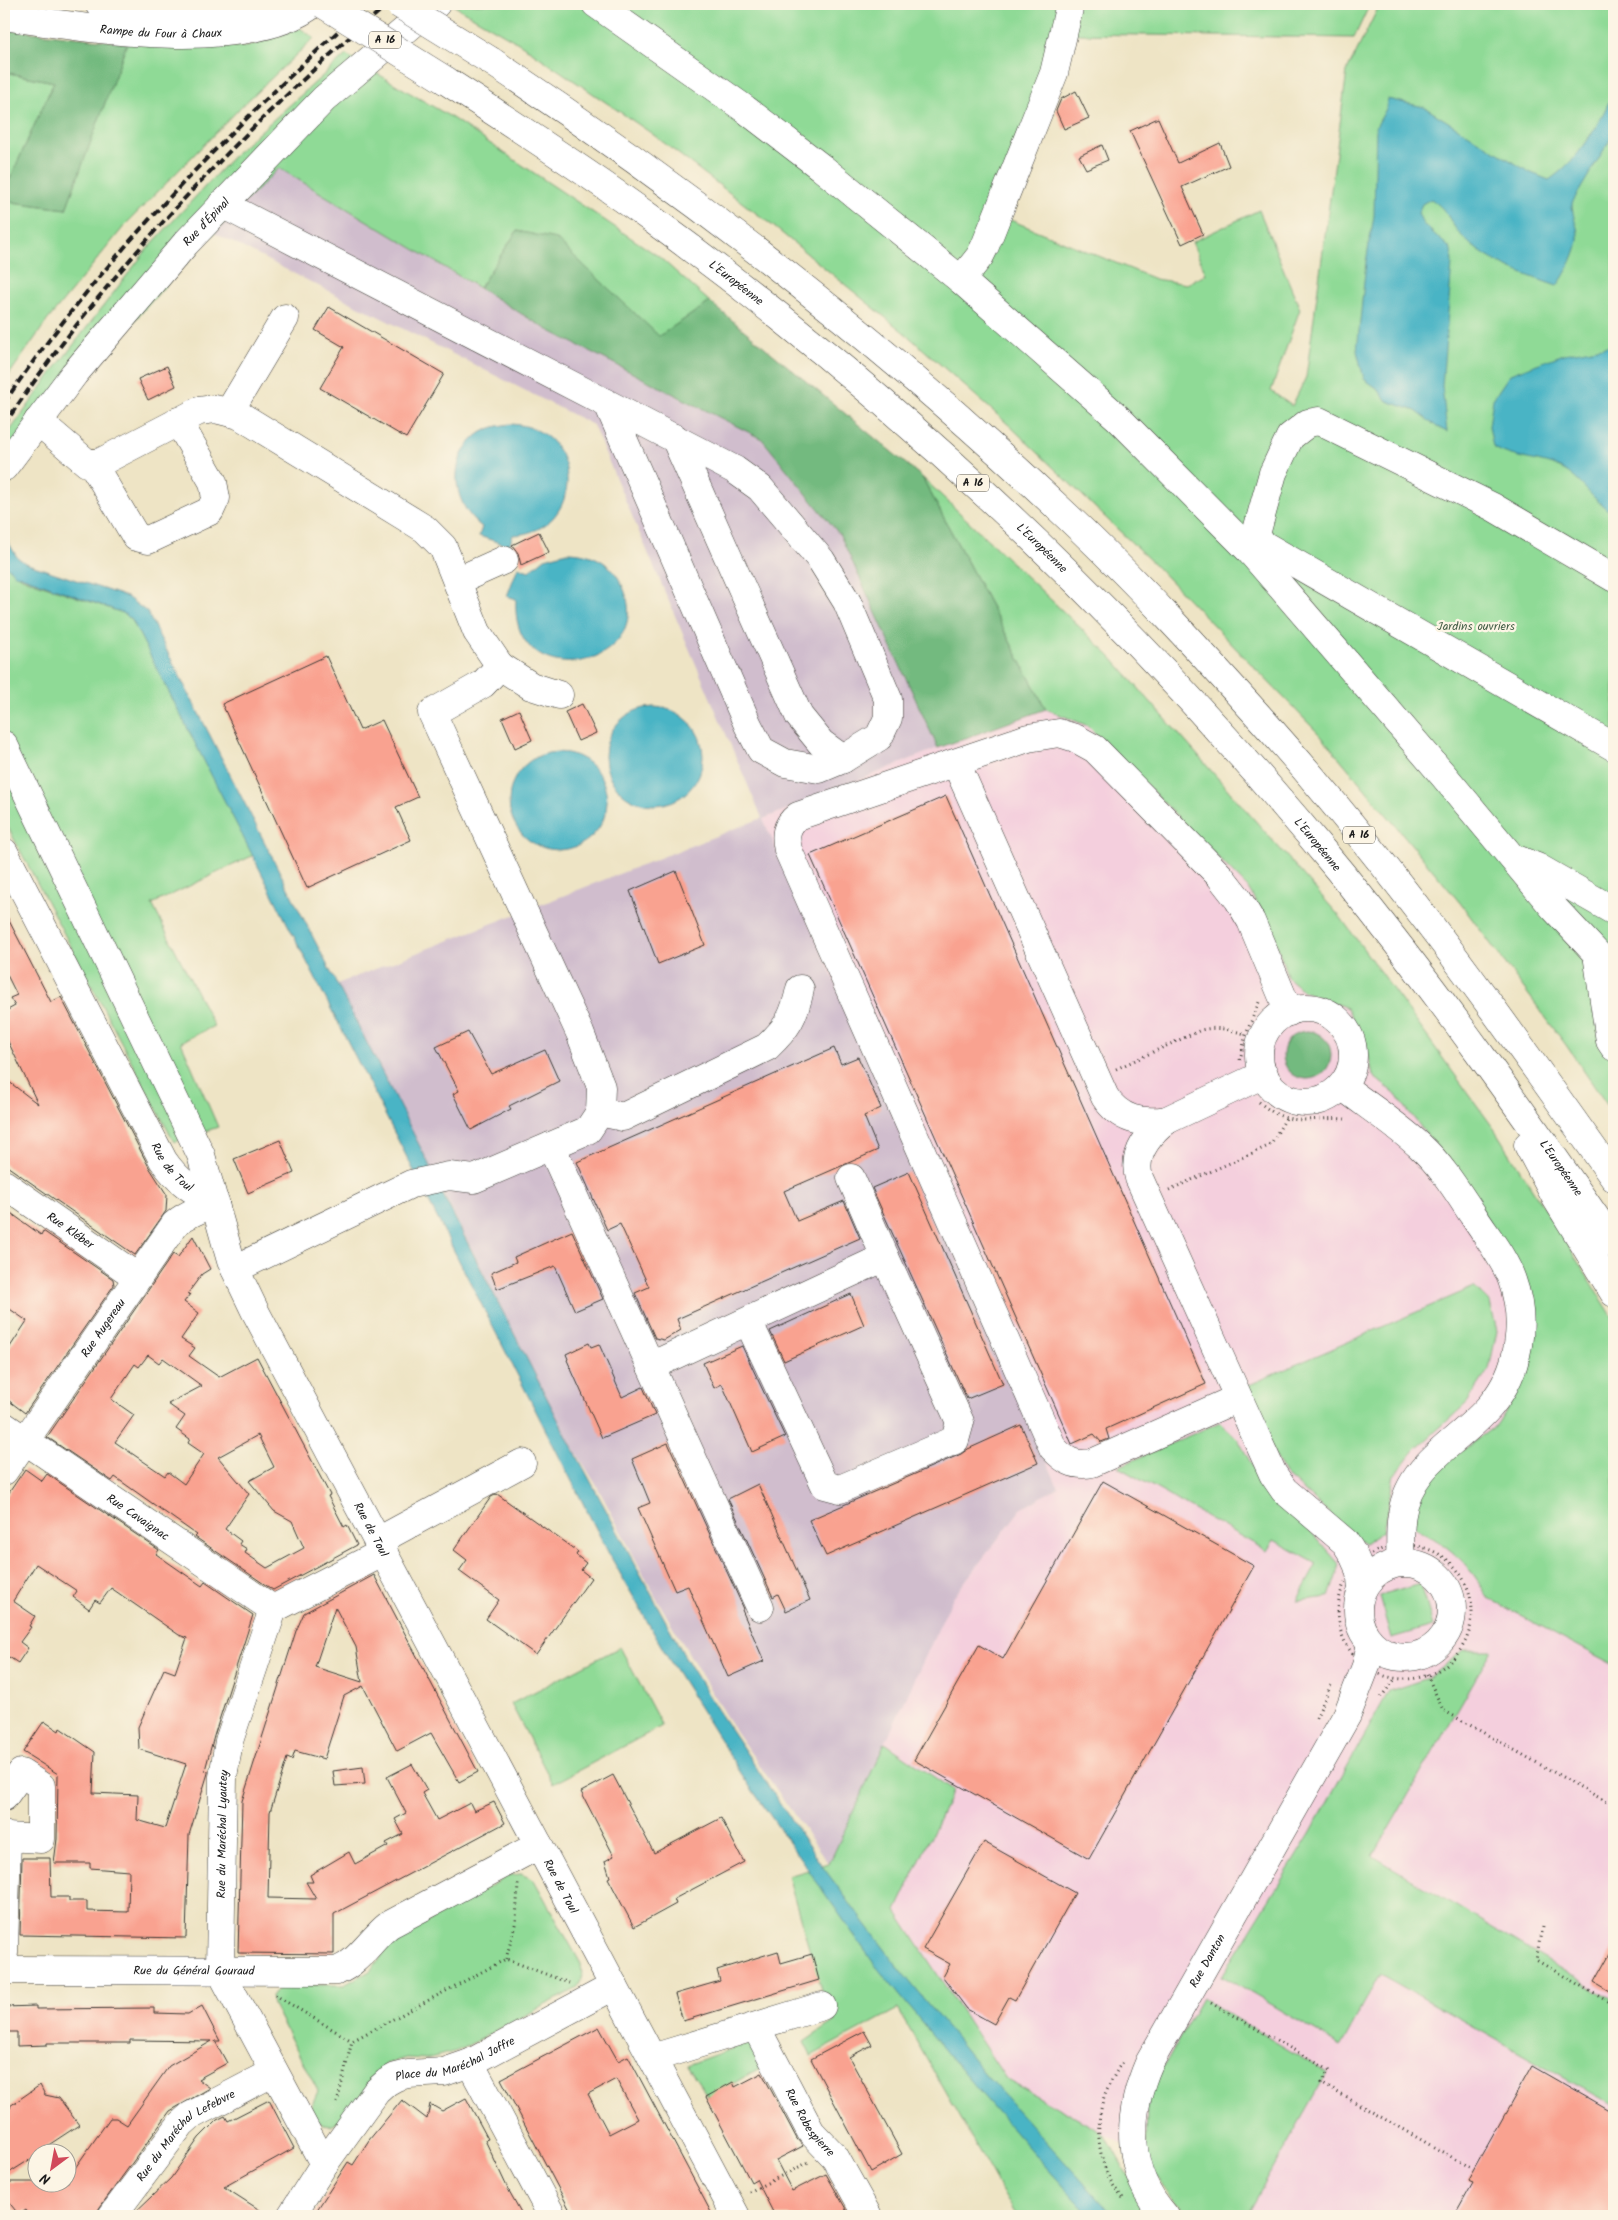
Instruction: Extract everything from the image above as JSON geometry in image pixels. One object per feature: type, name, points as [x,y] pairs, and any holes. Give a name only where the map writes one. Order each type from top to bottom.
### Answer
[{"type":"main road","name":"Rampe du Four à Chaux","points":[[99,4],[178,15],[206,16],[234,14],[270,4]]},
{"type":"main road","name":"Rampe du Four à Chaux","points":[[4,16],[143,31],[178,33],[235,32],[254,29],[284,19],[313,4]]},
{"type":"main road","name":"L'Européenne","points":[[323,4],[445,80],[593,178],[705,259],[865,387],[1001,508],[1135,641],[1251,767],[1342,873],[1491,1067],[1614,1244]]},
{"type":"main road","name":"A 16","points":[[399,4],[491,61],[631,156],[824,302],[960,418],[1072,520],[1220,675],[1304,769],[1437,932],[1614,1178]]},
{"type":"main road","name":"Rue d'Épinal","points":[[4,468],[38,421],[128,309],[222,204],[331,94],[436,4]]},
{"type":"main road","points":[[596,4],[744,109],[822,168],[961,280],[1117,417],[1253,546],[1554,908],[1606,963],[1610,1041],[1614,1046]]},
{"type":"main road","points":[[961,280],[980,256],[985,246],[1054,74],[1070,4]]},
{"type":"main road","points":[[222,204],[675,438],[735,470],[760,488],[821,560],[847,602],[888,699],[888,718],[879,737],[843,758],[819,769],[784,763],[761,750],[744,716],[608,404]]},
{"type":"main road","points":[[229,412],[284,318]]},
{"type":"main road","points":[[38,421],[87,463],[98,463],[199,411],[216,409],[239,415],[425,529],[443,547],[477,632],[500,666],[531,686],[559,695]]},
{"type":"main road","points":[[92,463],[136,537],[148,540],[210,511],[216,498],[214,482],[178,421]]},
{"type":"main road","points":[[1253,546],[1273,473],[1290,437],[1308,423],[1319,421],[1493,508],[1614,578]]},
{"type":"main road","points":[[675,438],[799,716],[821,744],[843,758]]},
{"type":"main road","points":[[1253,546],[1614,747]]},
{"type":"main road","points":[[457,581],[504,560]]},
{"type":"main road","points":[[235,1269],[411,1184],[449,1176],[474,1179],[551,1146],[588,1130],[600,1112],[601,1087],[580,1033],[432,713],[483,684],[500,666]]},
{"type":"main road","points":[[1238,1398],[1085,1465],[1079,1465],[1066,1460],[1058,1454],[1049,1441],[788,850],[786,841],[788,827],[798,816],[1028,738],[1059,733],[1076,738],[1096,749],[1220,876],[1238,899],[1257,932],[1289,1012]]},
{"type":"main road","points":[[4,745],[202,1155],[215,1202]]},
{"type":"main road","points":[[956,762],[1096,1078],[1110,1104],[1122,1115],[1140,1122],[1151,1123],[1167,1120],[1256,1078]]},
{"type":"main road","name":"Rue de Toul","points":[[4,852],[163,1160],[172,1174],[182,1183],[215,1202],[224,1240],[235,1269],[381,1546],[529,1851],[606,1990],[652,2058],[732,2209]]},
{"type":"main road","points":[[1512,857],[1537,867],[1614,911]]},
{"type":"main road","points":[[600,1112],[623,1117],[768,1047],[783,1032],[795,1013],[800,989]]},
{"type":"main road","points":[[1303,1008],[1324,1012],[1337,1020],[1347,1031],[1352,1045],[1353,1059],[1350,1074],[1342,1086],[1332,1095],[1320,1101],[1300,1102],[1287,1098],[1256,1078],[1262,1041],[1272,1024],[1289,1012],[1303,1008]]},
{"type":"main road","points":[[1533,1063],[1614,1161]]},
{"type":"main road","points":[[1491,1067],[1556,1198],[1614,1293]]},
{"type":"main road","points":[[1167,1120],[1148,1138],[1139,1155],[1137,1170],[1148,1199],[1278,1483],[1345,1542],[1379,1559],[1416,1564],[1437,1575],[1450,1594],[1452,1610],[1450,1625],[1439,1643],[1421,1655],[1382,1670],[1363,1632],[1358,1618],[1358,1604],[1379,1559],[1402,1513],[1408,1490],[1422,1469],[1483,1413],[1504,1385],[1510,1374],[1518,1347],[1520,1317],[1513,1284],[1506,1268],[1447,1176],[1420,1146],[1342,1086]]},
{"type":"main road","points":[[551,1146],[760,1607]]},
{"type":"main road","points":[[748,1321],[824,1485],[840,1489],[955,1440],[960,1422],[851,1178]]},
{"type":"main road","name":"Rue Kléber","points":[[4,1184],[137,1277]]},
{"type":"main road","name":"Rue Augereau","points":[[4,1471],[14,1434],[137,1277],[175,1224],[185,1214],[202,1210],[215,1202]]},
{"type":"main road","points":[[651,1366],[885,1257]]},
{"type":"main road","name":"Rue Cavaignac","points":[[14,1434],[273,1609]]},
{"type":"main road","points":[[273,1609],[522,1463]]},
{"type":"main road","name":"Rue du Maréchal Lyautey","points":[[273,1609],[228,1740],[223,1777],[220,1970],[274,2072],[331,2155]]},
{"type":"main road","name":"Rue Danton","points":[[1161,2215],[1143,2182],[1135,2157],[1132,2129],[1135,2100],[1139,2087],[1149,2063],[1347,1715],[1382,1670]]},
{"type":"main road","points":[[4,1798],[21,1772],[42,1786],[41,1839],[6,1836],[4,1953]]},
{"type":"main road","name":"Rue du Général Gouraud","points":[[4,1970],[337,1971],[355,1960],[372,1940],[389,1925],[529,1851]]},
{"type":"main road","name":"Place du Maréchal Joffre","points":[[291,2216],[376,2092],[387,2082],[408,2074],[444,2072],[470,2063],[606,1990]]},
{"type":"main road","points":[[652,2058],[822,2006]]},
{"type":"main road","name":"Rue Robespierre","points":[[756,2027],[811,2132],[830,2152],[844,2172],[868,2216]]},
{"type":"main road","points":[[470,2063],[552,2216]]},
{"type":"main road","name":"Rue du Maréchal Lefebvre","points":[[112,2216],[181,2124],[190,2116],[274,2072]]},
{"type":"path","points":[[1259,999],[1256,1013],[1246,1034],[1240,1063],[1256,1078],[1258,1100],[1286,1118],[1302,1121],[1350,1119]]},
{"type":"path","points":[[1096,1078],[1201,1030],[1214,1027],[1246,1034]]},
{"type":"path","points":[[1148,1199],[1266,1147],[1272,1142],[1286,1118]]},
{"type":"path","points":[[1426,1549],[1448,1561],[1464,1581],[1472,1605],[1469,1630],[1460,1650],[1446,1665],[1427,1675],[1412,1678],[1382,1670],[1348,1648],[1338,1619],[1340,1595],[1350,1574],[1379,1559],[1426,1549]]},
{"type":"path","points":[[1427,1675],[1443,1710],[1614,1806]]},
{"type":"path","points":[[506,1959],[516,1921],[529,1851]]},
{"type":"path","points":[[1542,1927],[1536,1960],[1614,2005]]},
{"type":"path","points":[[331,2155],[333,2121],[352,2042],[506,1959],[606,1990]]},
{"type":"path","points":[[267,1991],[352,2042]]},
{"type":"path","points":[[1206,2000],[1329,2070],[1321,2083],[1469,2167]]},
{"type":"path","points":[[732,2209],[830,2152]]},
{"type":"shaded area","points":[[279,168],[548,330],[762,439],[840,535],[938,748],[763,819],[1058,1487],[1021,1509],[953,1597],[829,1864],[731,1725],[655,1596],[597,1486],[569,1441],[337,984],[762,818],[593,425],[214,233]]},
{"type":"shaded area","points":[[1046,709],[1088,726],[1248,888],[1272,930],[1289,978],[1377,1008],[1608,1377],[1444,1543],[1461,1559],[1479,1581],[1488,1598],[1614,1665],[1614,2216],[1253,2216],[1006,2079],[843,1831],[953,1597],[1021,1509],[1058,1487],[763,819],[938,748]]},
{"type":"green space","name":"Jardins ouvriers","points":[[451,4],[1370,4],[1354,38],[1074,34],[1008,219],[1155,279],[1187,284],[1206,274],[1192,242],[1259,210],[1300,309],[1271,391],[1292,406],[1306,377],[1347,71],[1380,4],[1614,4],[1614,1115],[1566,1045],[1461,904],[1321,736],[1154,564],[1010,426],[907,335],[773,226],[651,133],[520,44]]},
{"type":"green space","points":[[300,28],[314,38],[242,106],[126,224],[47,321],[4,382],[4,201],[66,209],[127,43],[246,47]]},
{"type":"green space","points":[[4,29],[127,43],[66,209],[4,201],[4,192],[54,82],[4,72]]},
{"type":"green space","points":[[346,55],[449,116],[658,256],[710,302],[659,337],[556,240],[517,231],[479,288],[279,168],[192,257],[109,351],[51,425],[4,494],[4,439],[54,370],[148,248],[237,152]]},
{"type":"green space","points":[[4,72],[54,82],[4,192]]},
{"type":"green space","points":[[517,231],[556,239],[659,336],[710,302],[922,477],[1046,709],[938,748],[840,535],[762,439],[548,330],[479,288]]},
{"type":"green space","points":[[922,477],[1111,657],[1341,918],[1495,1130],[1614,1319],[1614,1665],[1488,1598],[1473,1574],[1457,1556],[1438,1541],[1414,1527],[1418,1497],[1431,1474],[1499,1423],[1521,1384],[1530,1347],[1477,1199],[1395,1094],[1373,1076],[1366,1044],[1347,1008],[1303,991],[1288,978],[1272,930],[1248,888],[1088,726],[1046,709]]},
{"type":"green space","points":[[4,564],[22,578],[123,613],[132,620],[254,855],[152,904],[214,1026],[181,1042],[218,1127],[174,1142],[4,820]]},
{"type":"green space","points":[[1307,1031],[1316,1033],[1324,1038],[1329,1046],[1331,1055],[1329,1064],[1324,1072],[1316,1077],[1307,1079],[1298,1077],[1290,1072],[1285,1064],[1283,1055],[1285,1046],[1290,1038],[1298,1033]]},
{"type":"green space","points":[[1474,1287],[1490,1303],[1497,1331],[1489,1369],[1467,1403],[1415,1450],[1394,1475],[1383,1531],[1364,1544],[1285,1474],[1240,1389]]},
{"type":"green space","points":[[1220,1422],[1238,1439],[1261,1482],[1306,1526],[1340,1565],[1329,1597],[1297,1601],[1317,1564],[1274,1540],[1267,1551],[1118,1467]]},
{"type":"green space","points":[[1421,1584],[1433,1626],[1391,1638],[1379,1596]]},
{"type":"green space","points":[[620,1647],[662,1726],[553,1784],[511,1704]]},
{"type":"green space","points":[[1464,1650],[1492,1650],[1373,1856],[1614,2001],[1614,2106],[1380,1974],[1341,2046],[1222,1976],[1310,1834],[1389,1691],[1428,1678]]},
{"type":"green space","points":[[885,1743],[953,1790],[896,1911],[1006,2079],[1105,2134],[1150,2216],[1016,2216],[898,2009],[811,2056],[804,2042],[835,2021],[826,2007],[788,1876],[829,1864]]},
{"type":"green space","points":[[521,1874],[534,1880],[581,1964],[581,1980],[576,1989],[457,2051],[426,2059],[406,2058],[386,2064],[344,2119],[331,2126],[323,2125],[309,2111],[318,2091],[273,2005],[271,1997],[280,1986],[285,1985],[344,1985],[370,1971],[392,1942],[510,1875]]},
{"type":"green space","points":[[1202,1998],[1327,2073],[1250,2209],[1263,2216],[1190,2216],[1162,2186],[1146,2157],[1147,2096]]},
{"type":"green space","points":[[750,2042],[763,2066],[709,2098],[687,2065]]},
{"type":"water","points":[[1614,90],[1614,133],[1572,203],[1577,230],[1577,246],[1557,286],[1518,272],[1493,260],[1470,244],[1456,229],[1445,212],[1431,199],[1422,204],[1418,213],[1423,224],[1451,249],[1452,263],[1442,386],[1447,432],[1416,411],[1387,401],[1377,388],[1364,379],[1357,351],[1366,262],[1374,216],[1376,127],[1386,109],[1387,99],[1424,107],[1529,172],[1549,180],[1570,162],[1588,140]]},
{"type":"water","points":[[1614,345],[1614,514],[1562,469],[1554,465],[1509,454],[1493,447],[1489,426],[1493,399],[1510,374],[1564,354]]},
{"type":"water","points":[[511,424],[535,430],[553,442],[563,460],[567,480],[564,499],[554,517],[537,529],[513,535],[509,546],[479,536],[482,527],[464,506],[459,493],[457,479],[462,453],[470,442],[485,430]]},
{"type":"water","points":[[4,535],[17,557],[25,563],[127,597],[147,612],[435,1176],[420,1183],[132,620],[123,613],[15,574],[4,564]]},
{"type":"water","points":[[567,552],[575,552],[597,558],[609,567],[619,579],[628,609],[623,633],[606,651],[583,661],[558,661],[536,652],[520,632],[516,599],[507,596],[518,567],[529,571],[545,558]]},
{"type":"water","points":[[654,707],[673,711],[689,721],[699,737],[703,756],[699,775],[689,791],[673,801],[654,805],[635,801],[619,791],[609,775],[605,756],[609,737],[619,721],[635,711]]},
{"type":"water","points":[[558,752],[577,756],[593,766],[603,782],[607,801],[603,820],[593,836],[577,846],[558,850],[539,846],[523,836],[513,820],[509,801],[513,782],[523,766],[539,756]]},
{"type":"water","points":[[440,1189],[569,1441],[684,1655],[717,1709],[822,1866],[905,1976],[990,2080],[1114,2216],[1091,2216],[964,2074],[875,1965],[746,1781],[668,1658],[608,1552],[426,1196]]},
{"type":"building","points":[[1076,91],[1089,118],[1064,129],[1056,111],[1061,99]]},
{"type":"building","points":[[1158,118],[1178,163],[1220,143],[1229,166],[1182,187],[1203,234],[1182,244],[1130,131]]},
{"type":"building","points":[[1102,145],[1108,160],[1086,169],[1079,156]]},
{"type":"building","points":[[329,307],[444,374],[406,438],[320,388],[344,347],[315,330]]},
{"type":"building","points":[[167,366],[176,386],[148,400],[138,379]]},
{"type":"building","points":[[539,532],[549,552],[521,565],[518,553],[512,545]]},
{"type":"building","points":[[326,656],[360,730],[382,720],[418,797],[396,807],[411,840],[307,888],[222,704]]},
{"type":"building","points":[[582,704],[596,733],[578,741],[565,712]]},
{"type":"building","points":[[519,710],[532,740],[515,748],[502,718]]},
{"type":"building","points":[[946,796],[1206,1384],[1106,1429],[1109,1439],[1101,1442],[1094,1434],[1072,1444],[810,855]]},
{"type":"building","points":[[676,871],[705,945],[658,964],[630,891]]},
{"type":"building","points":[[4,911],[51,1002],[61,997],[149,1167],[167,1195],[166,1211],[135,1255],[4,1164],[4,1078],[38,1104],[4,1033],[4,1012],[15,1006],[10,998],[17,995],[4,969]]},
{"type":"building","points":[[468,1032],[491,1074],[545,1050],[559,1081],[509,1106],[511,1109],[471,1130],[453,1094],[459,1091],[436,1047]]},
{"type":"building","points":[[834,1048],[841,1064],[858,1057],[881,1108],[864,1116],[878,1150],[784,1191],[797,1221],[844,1201],[860,1238],[677,1319],[681,1330],[664,1340],[655,1338],[635,1293],[649,1287],[620,1224],[607,1230],[577,1162]]},
{"type":"building","points":[[280,1140],[294,1173],[248,1193],[234,1159]]},
{"type":"building","points":[[909,1172],[1003,1384],[967,1399],[872,1188]]},
{"type":"building","points":[[4,1208],[41,1235],[43,1231],[113,1279],[114,1285],[25,1413],[4,1397],[4,1356],[27,1321],[4,1305]]},
{"type":"building","points":[[572,1231],[603,1299],[575,1311],[555,1266],[497,1289],[491,1273],[516,1262],[514,1257]]},
{"type":"building","points":[[193,1236],[210,1269],[202,1274],[188,1293],[190,1294],[184,1302],[199,1313],[181,1339],[195,1348],[189,1356],[219,1377],[257,1357],[330,1495],[328,1496],[344,1527],[347,1525],[357,1545],[273,1590],[195,1537],[197,1535],[115,1477],[112,1481],[47,1437],[173,1254],[178,1257]],"holes":[[[148,1355],[159,1363],[163,1358],[202,1386],[168,1404],[185,1416],[176,1429],[190,1439],[188,1443],[204,1454],[184,1484],[168,1472],[165,1476],[115,1442],[134,1415],[111,1399],[135,1364],[139,1367]],[[258,1435],[274,1467],[249,1481],[274,1511],[292,1521],[304,1548],[267,1568],[245,1553],[247,1549],[239,1544],[241,1541],[225,1529],[249,1494],[218,1457]]]},
{"type":"building","points":[[851,1294],[864,1325],[784,1361],[770,1331]]},
{"type":"building","points":[[589,1343],[591,1347],[599,1344],[622,1397],[643,1387],[655,1415],[602,1438],[566,1354]]},
{"type":"building","points":[[742,1346],[785,1437],[752,1452],[722,1384],[714,1388],[703,1363]]},
{"type":"building","points":[[1021,1425],[1038,1463],[826,1556],[809,1520],[961,1454]]},
{"type":"building","points":[[668,1443],[744,1609],[742,1610],[764,1661],[728,1677],[688,1586],[675,1591],[638,1508],[650,1503],[632,1459]]},
{"type":"building","points":[[25,1469],[42,1481],[47,1474],[159,1550],[156,1554],[202,1586],[205,1582],[253,1615],[214,1736],[205,1770],[208,1773],[189,1835],[186,1938],[20,1935],[22,1858],[50,1858],[51,1897],[69,1897],[69,1901],[87,1901],[87,1911],[128,1912],[129,1871],[90,1868],[90,1863],[54,1863],[57,1839],[58,1774],[23,1752],[44,1721],[59,1731],[60,1728],[95,1752],[93,1793],[138,1795],[137,1820],[165,1828],[186,1764],[139,1749],[138,1727],[164,1669],[175,1673],[187,1638],[179,1635],[111,1588],[100,1603],[95,1600],[89,1609],[73,1597],[77,1591],[36,1564],[13,1601],[35,1616],[29,1626],[31,1627],[20,1642],[28,1648],[18,1663],[9,1657],[4,1664],[4,1500]]},
{"type":"building","points":[[1103,1481],[1254,1566],[1089,1859],[914,1760],[979,1645],[1003,1659]]},
{"type":"building","points":[[758,1484],[810,1600],[786,1611],[778,1594],[773,1597],[728,1499]]},
{"type":"building","points":[[497,1494],[578,1552],[576,1555],[586,1563],[581,1570],[591,1578],[536,1655],[486,1619],[499,1600],[459,1571],[467,1560],[454,1550],[491,1497]]},
{"type":"building","points":[[374,1575],[478,1772],[459,1782],[431,1733],[397,1751],[363,1686],[344,1696],[324,1759],[295,1751],[292,1760],[287,1758],[270,1812],[268,1898],[316,1899],[306,1882],[313,1882],[310,1875],[349,1852],[355,1864],[388,1846],[386,1843],[403,1834],[395,1819],[406,1813],[387,1777],[412,1764],[427,1790],[422,1793],[437,1820],[470,1803],[474,1811],[494,1802],[505,1823],[334,1914],[334,1954],[238,1953],[242,1801],[296,1631],[304,1613]],"holes":[[[335,1607],[356,1647],[362,1682],[315,1667]]]},
{"type":"building","points":[[363,1767],[365,1784],[335,1786],[333,1771]]},
{"type":"building","points":[[613,1775],[654,1853],[721,1818],[744,1862],[674,1899],[676,1904],[634,1927],[608,1878],[610,1877],[605,1861],[614,1856],[581,1792]]},
{"type":"building","points":[[984,1842],[1075,1893],[1015,2000],[1009,1997],[994,2024],[967,2009],[943,1977],[950,1964],[923,1949]]},
{"type":"building","points":[[1614,1946],[1614,1994],[1594,1982]]},
{"type":"building","points":[[778,1951],[781,1963],[812,1954],[819,1980],[683,2021],[675,1994],[720,1981],[717,1970]]},
{"type":"building","points":[[36,2006],[36,2009],[154,2008],[154,2013],[188,2014],[202,2006],[220,2041],[215,2041],[227,2063],[198,2079],[210,2088],[170,2111],[95,2216],[30,2216],[26,2210],[19,2215],[4,2196],[4,2182],[28,2182],[28,2192],[78,2192],[78,2164],[110,2118],[116,2118],[127,2125],[169,2066],[212,2041],[130,2040],[130,2043],[47,2043],[47,2045],[17,2046],[17,2032],[4,2032],[4,2007]]},
{"type":"building","points":[[599,2027],[618,2061],[628,2056],[713,2216],[573,2216],[501,2079]],"holes":[[[616,2079],[638,2119],[609,2134],[588,2094]]]},
{"type":"building","points":[[864,2031],[872,2045],[849,2057],[902,2154],[871,2172],[811,2059]]},
{"type":"building","points":[[1532,2066],[1614,2113],[1614,2216],[1454,2216],[1473,2182],[1468,2180]]},
{"type":"building","points":[[762,2073],[797,2139],[803,2146],[776,2160],[792,2191],[826,2174],[850,2216],[775,2216],[756,2179],[751,2182],[706,2097],[733,2082],[735,2087]]},
{"type":"building","points":[[40,2085],[45,2095],[59,2098],[79,2125],[53,2142],[28,2142],[28,2161],[4,2176],[4,2113],[10,2106]]},
{"type":"building","points":[[466,2098],[488,2139],[485,2140],[523,2216],[313,2216],[348,2162],[353,2165],[369,2140],[402,2100],[427,2119],[430,2104],[442,2111]]},
{"type":"building","points":[[269,2100],[294,2148],[224,2187],[269,2216],[131,2216],[171,2178],[199,2138],[217,2120],[225,2116],[228,2121]]},
{"type":"railway","points":[[4,403],[85,294],[129,242],[221,144],[368,4]]},
{"type":"railway","points":[[4,425],[45,366],[89,310],[182,201],[282,100],[388,4]]}]
